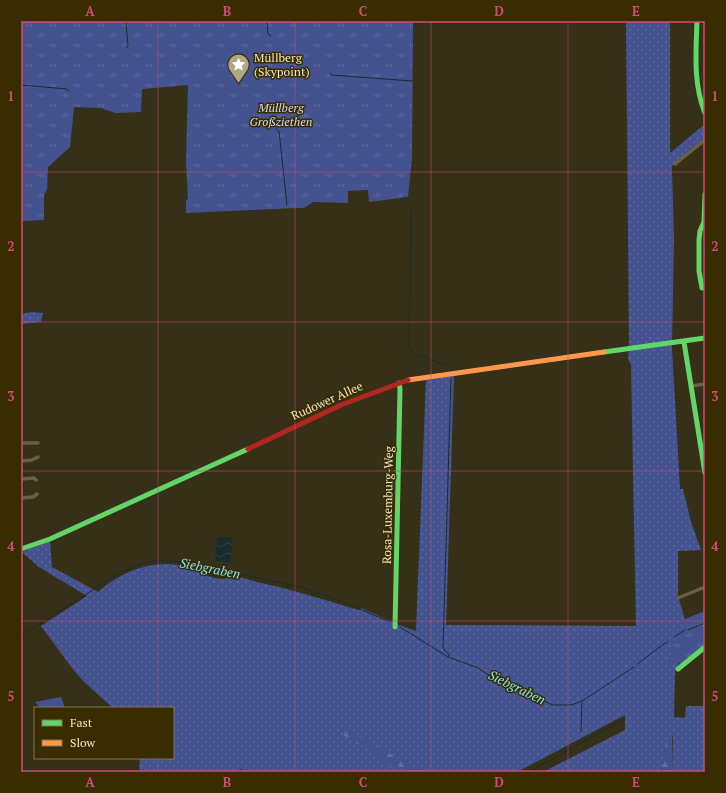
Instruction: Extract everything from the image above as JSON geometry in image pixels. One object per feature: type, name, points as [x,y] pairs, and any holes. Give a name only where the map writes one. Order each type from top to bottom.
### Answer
[{"type":"street","points":[[697,21],[696,85],[705,113]]},
{"type":"street","points":[[675,164],[705,140]]},
{"type":"street","points":[[703,288],[699,271],[699,251],[700,231],[704,222],[705,194]]},
{"type":"street","name":"Rudower Allee","points":[[21,550],[50,539],[192,475],[342,405],[399,383],[436,376],[705,338]]},
{"type":"street","points":[[684,342],[705,473]]},
{"type":"street","name":"Rosa-Luxemburg-Weg","points":[[395,627],[399,383]]},
{"type":"street","points":[[691,386],[705,384]]},
{"type":"street","points":[[21,443],[38,443]]},
{"type":"street","points":[[21,460],[32,460],[38,457]]},
{"type":"street","points":[[21,479],[34,478],[36,480]]},
{"type":"street","points":[[21,498],[33,497],[37,494]]},
{"type":"street","points":[[678,598],[705,587]]},
{"type":"street","points":[[678,669],[705,647]]},
{"type":"green space","name":"Müllberg Großziethen","points":[[21,21],[413,21],[412,157],[408,197],[369,202],[368,190],[348,191],[348,203],[313,202],[304,208],[186,213],[186,200],[188,199],[186,160],[188,85],[142,89],[141,112],[116,113],[100,108],[74,107],[70,147],[48,167],[47,189],[44,195],[44,220],[21,221]]},
{"type":"green space","points":[[626,21],[670,21],[670,153],[705,124],[705,139],[672,166],[674,239],[672,348],[680,489],[683,489],[691,522],[701,550],[678,551],[678,596],[686,623],[669,662],[679,663],[675,671],[674,717],[685,718],[686,706],[705,706],[705,772],[672,772],[673,733],[672,739],[666,741],[661,772],[543,772],[625,730],[625,715],[517,772],[245,772],[241,769],[237,772],[143,772],[139,769],[140,759],[174,759],[174,707],[112,707],[84,682],[41,626],[87,596],[39,567],[22,552],[50,541],[52,567],[98,592],[128,572],[151,565],[175,565],[191,568],[217,579],[234,577],[243,578],[351,608],[360,610],[361,608],[416,631],[426,380],[454,376],[446,625],[636,626],[631,365],[628,359]]},
{"type":"green space","points":[[32,312],[43,313],[41,322],[21,324],[21,314]]},
{"type":"green space","points":[[705,611],[705,645],[682,664],[669,663],[674,633],[686,623],[685,619]]},
{"type":"green space","points":[[61,697],[65,707],[39,707],[35,702]]},
{"type":"green space","points":[[345,729],[423,772],[410,772],[388,765],[376,757],[373,753],[343,735]]},
{"type":"green space","points":[[672,739],[672,772],[661,772],[666,740]]},
{"type":"water","points":[[217,537],[232,537],[231,562],[215,561]]},
{"type":"waterway","points":[[126,21],[128,46],[126,48]]},
{"type":"waterway","points":[[267,21],[268,34],[271,36]]},
{"type":"waterway","points":[[330,73],[331,75],[412,81]]},
{"type":"waterway","points":[[21,85],[67,89],[69,91]]},
{"type":"waterway","points":[[276,129],[279,131],[287,205]]},
{"type":"waterway","points":[[404,196],[407,200]]},
{"type":"waterway","points":[[410,204],[412,208],[409,346],[410,350],[415,353],[451,369]]},
{"type":"waterway","points":[[448,657],[449,655],[443,648],[451,378]]},
{"type":"waterway","name":"Siebgraben","points":[[40,624],[121,572],[146,562],[165,560],[194,564],[300,587],[341,601],[390,622]]},
{"type":"waterway","points":[[688,630],[705,623]]},
{"type":"waterway","name":"Siebgraben","points":[[21,637],[35,627]]},
{"type":"waterway","name":"Siebgraben","points":[[400,627],[448,657],[476,667],[500,682],[553,705],[571,705],[582,701],[634,667]]},
{"type":"waterway","name":"Siebgraben","points":[[674,637],[685,630]]},
{"type":"waterway","name":"Siebgraben","points":[[637,664],[668,641]]},
{"type":"waterway","points":[[581,732],[582,701]]},
{"type":"waterway","points":[[529,772],[624,719]]},
{"type":"traffic: fast","points":[[697,21],[696,68],[701,102],[705,113]]},
{"type":"traffic: fast","points":[[705,194],[704,222],[700,231],[699,240],[699,271],[702,288],[705,288]]},
{"type":"traffic: fast","points":[[604,352],[705,338]]},
{"type":"traffic: fast","points":[[684,342],[705,473]]},
{"type":"traffic: fast","points":[[395,627],[399,383]]},
{"type":"traffic: fast","points":[[21,549],[50,539],[248,449]]},
{"type":"traffic: fast","points":[[678,669],[705,647]]},
{"type":"traffic: slow","points":[[408,380],[604,352]]},
{"type":"traffic: jam","points":[[248,449],[341,405],[408,380]]},
{"type":"place","name":"Müllberg (Skypoint)","points":[[239,84]]}]
